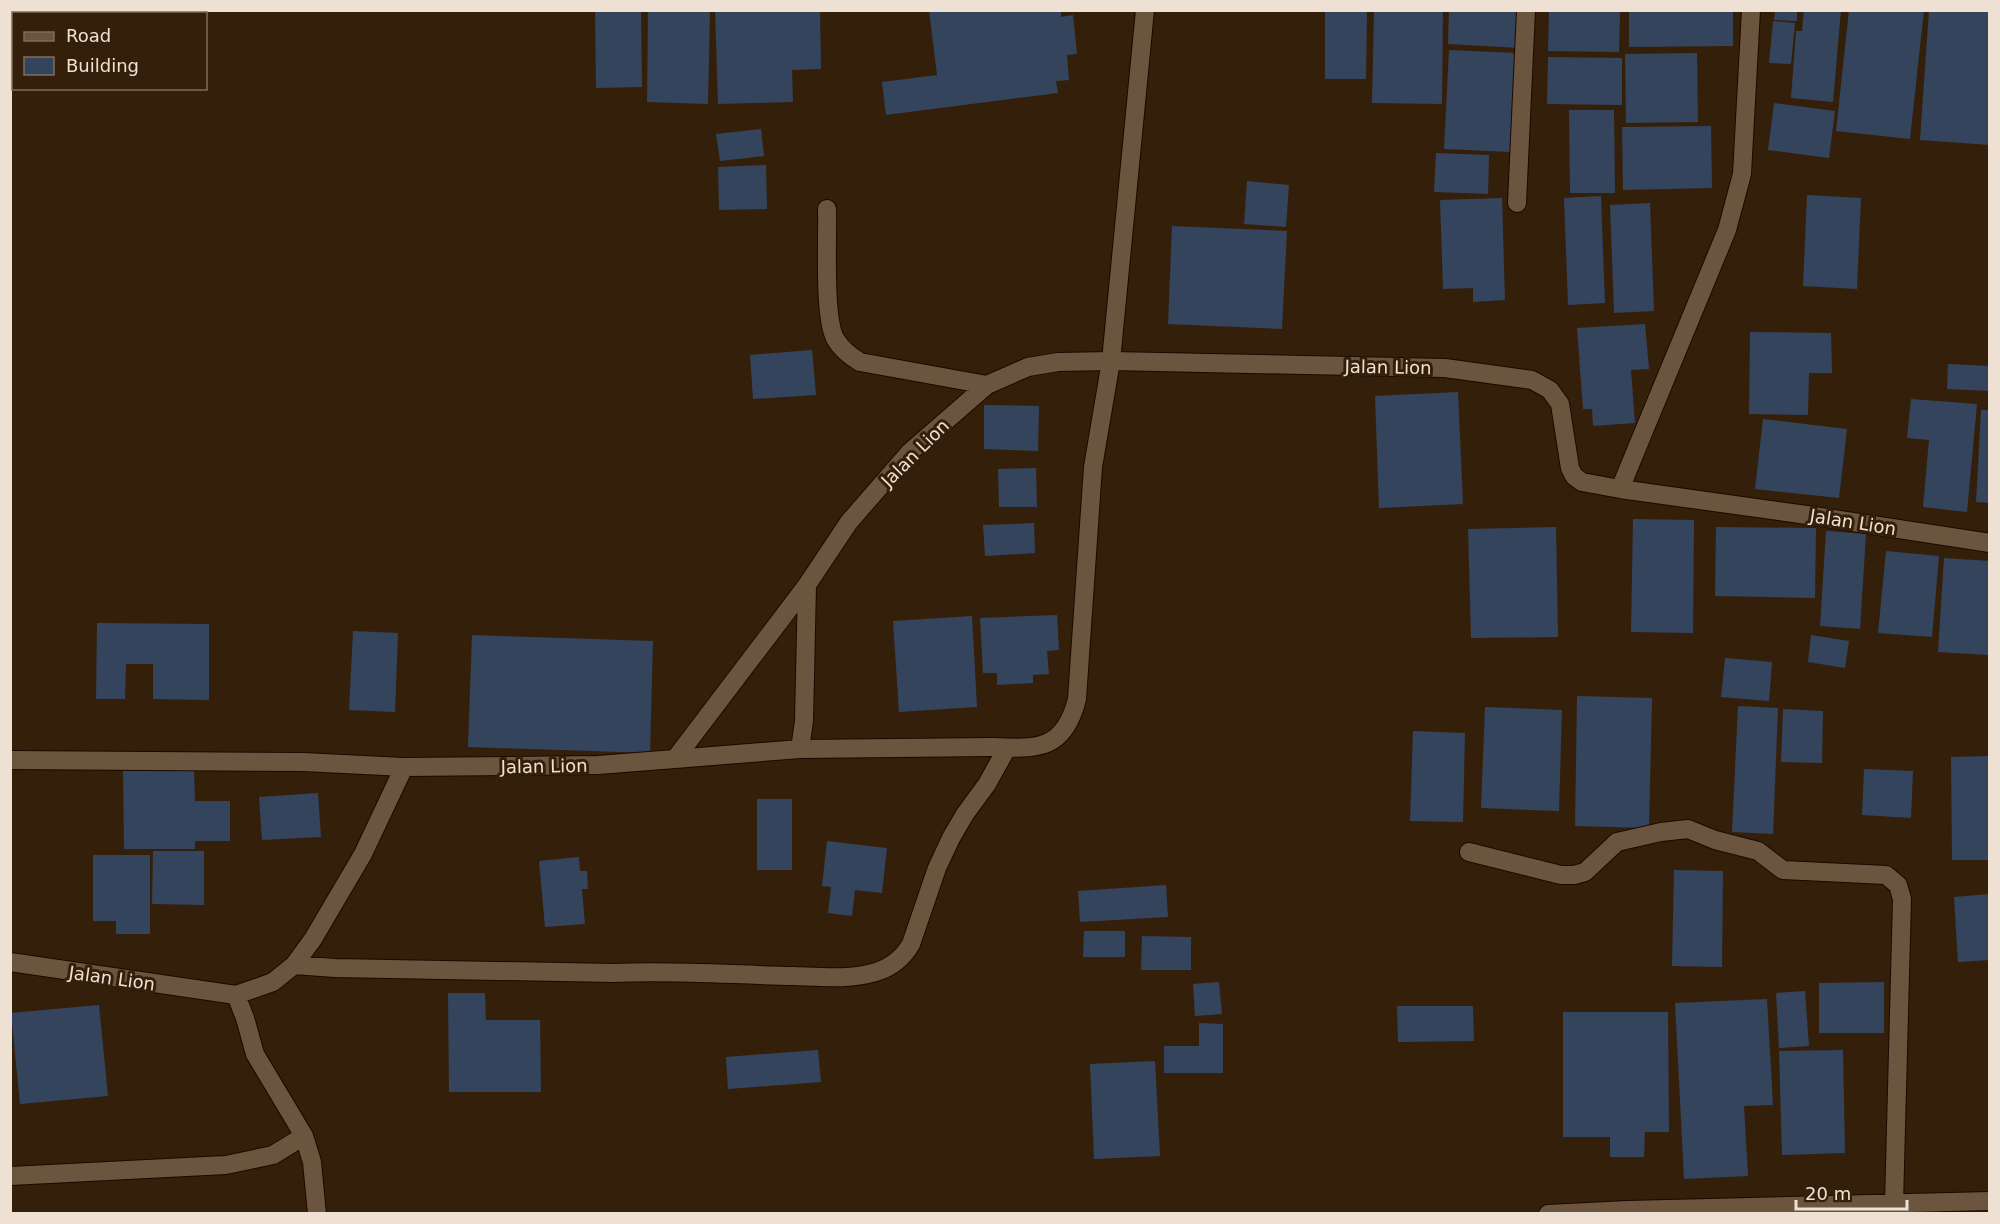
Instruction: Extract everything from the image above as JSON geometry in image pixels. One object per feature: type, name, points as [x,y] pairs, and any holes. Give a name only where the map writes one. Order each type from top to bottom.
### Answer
[{"type":"street","points":[[675,759],[800,749],[1041,746],[1055,740],[1064,731],[1073,715],[1077,699],[1093,467],[1111,361],[1145,10]]},
{"type":"street","points":[[1517,203],[1526,10]]},
{"type":"street","points":[[1620,489],[1727,230],[1742,174],[1751,10]]},
{"type":"street","points":[[827,209],[829,320],[834,338],[844,352],[860,362],[987,385]]},
{"type":"street","name":"Jalan Lion","points":[[10,962],[236,995],[273,982],[294,965],[313,939],[363,854],[404,767],[598,765],[675,759],[807,585],[849,522],[910,452],[987,385],[1028,366],[1058,362],[1111,361],[1445,368],[1532,380],[1550,390],[1560,404],[1570,468],[1574,476],[1582,482],[1989,543]]},
{"type":"street","points":[[800,749],[804,721],[807,585]]},
{"type":"street","points":[[294,965],[347,969],[654,971],[829,977],[877,972],[898,961],[911,944],[937,868],[951,838],[987,784],[1007,748]]},
{"type":"street","points":[[10,760],[303,762],[404,767]]},
{"type":"street","points":[[1469,852],[1561,875],[1574,875],[1585,872],[1617,842],[1661,832],[1688,830],[1715,840],[1758,851],[1783,870],[1886,875],[1898,885],[1902,899],[1894,1204]]},
{"type":"street","points":[[236,995],[255,1054],[304,1136],[312,1162],[317,1214]]},
{"type":"street","points":[[10,1176],[226,1165],[273,1155],[304,1136]]},
{"type":"street","points":[[1548,1214],[1894,1204],[1969,1208],[1989,1201]]},
{"type":"building","points":[[595,10],[641,10],[642,87],[596,88]]},
{"type":"building","points":[[648,10],[710,10],[708,104],[647,102]]},
{"type":"building","points":[[715,10],[820,11],[821,69],[792,70],[793,102],[718,104]]},
{"type":"building","points":[[929,10],[1061,10],[1061,17],[1073,15],[1077,54],[1067,55],[1069,80],[1056,81],[1058,93],[886,115],[882,82],[937,75]]},
{"type":"building","points":[[1325,10],[1367,10],[1366,79],[1325,79]]},
{"type":"building","points":[[1374,10],[1443,10],[1442,104],[1372,103]]},
{"type":"building","points":[[1449,10],[1522,10],[1520,48],[1448,44]]},
{"type":"building","points":[[1549,10],[1620,10],[1619,52],[1548,51]]},
{"type":"building","points":[[1629,10],[1733,10],[1733,46],[1629,47]]},
{"type":"building","points":[[1775,10],[1797,10],[1797,21],[1774,20]]},
{"type":"building","points":[[1804,10],[1841,10],[1833,102],[1791,98],[1796,31],[1802,31]]},
{"type":"building","points":[[1849,10],[1924,10],[1910,139],[1836,131]]},
{"type":"building","points":[[1929,10],[1990,10],[1990,145],[1920,140]]},
{"type":"building","points":[[1773,21],[1795,23],[1791,64],[1769,63]]},
{"type":"building","points":[[1449,50],[1517,53],[1511,152],[1444,149]]},
{"type":"building","points":[[1697,53],[1698,122],[1626,123],[1625,54]]},
{"type":"building","points":[[1548,57],[1622,58],[1622,105],[1547,104]]},
{"type":"building","points":[[1774,103],[1835,111],[1829,158],[1768,150]]},
{"type":"building","points":[[1569,110],[1614,110],[1615,193],[1570,193]]},
{"type":"building","points":[[1711,126],[1712,188],[1623,190],[1622,127]]},
{"type":"building","points":[[761,129],[764,156],[720,161],[716,134]]},
{"type":"building","points":[[1436,153],[1489,155],[1488,194],[1434,192]]},
{"type":"building","points":[[766,165],[767,209],[719,210],[718,167]]},
{"type":"building","points":[[1247,181],[1289,185],[1286,227],[1244,224]]},
{"type":"building","points":[[1807,195],[1861,198],[1857,289],[1803,286]]},
{"type":"building","points":[[1601,196],[1605,303],[1568,305],[1564,198]]},
{"type":"building","points":[[1502,198],[1505,300],[1473,302],[1473,288],[1443,289],[1440,200]]},
{"type":"building","points":[[1650,203],[1654,311],[1614,313],[1610,205]]},
{"type":"building","points":[[1172,226],[1287,231],[1282,329],[1168,324]]},
{"type":"building","points":[[1645,324],[1649,369],[1631,370],[1635,423],[1593,426],[1592,409],[1583,409],[1577,328]]},
{"type":"building","points":[[1750,332],[1831,333],[1832,373],[1809,373],[1808,415],[1749,414]]},
{"type":"building","points":[[812,350],[816,395],[753,399],[750,355]]},
{"type":"building","points":[[1948,364],[1990,366],[1990,391],[1947,389]]},
{"type":"building","points":[[1458,392],[1463,504],[1379,508],[1375,396]]},
{"type":"building","points":[[1911,399],[1977,404],[1967,512],[1923,507],[1929,440],[1907,438]]},
{"type":"building","points":[[984,405],[1039,406],[1038,451],[984,449]]},
{"type":"building","points":[[1981,410],[1990,410],[1990,503],[1976,502]]},
{"type":"building","points":[[1763,419],[1847,429],[1839,498],[1755,489]]},
{"type":"building","points":[[1036,468],[1037,507],[999,507],[998,469]]},
{"type":"building","points":[[1633,519],[1694,520],[1693,633],[1631,632]]},
{"type":"building","points":[[1034,523],[1035,553],[985,556],[983,525]]},
{"type":"building","points":[[1556,527],[1558,637],[1471,638],[1468,529]]},
{"type":"building","points":[[1716,527],[1816,528],[1815,598],[1715,596]]},
{"type":"building","points":[[1826,531],[1866,534],[1860,629],[1820,626]]},
{"type":"building","points":[[1886,551],[1939,556],[1932,637],[1878,633]]},
{"type":"building","points":[[1944,558],[1990,561],[1988,655],[1938,652]]},
{"type":"building","points":[[1057,615],[1059,650],[1047,651],[1049,674],[1033,675],[1033,683],[997,685],[997,673],[983,673],[980,618]]},
{"type":"building","points":[[972,616],[977,707],[899,712],[893,621]]},
{"type":"building","points":[[97,623],[209,624],[209,700],[153,699],[153,664],[126,664],[125,699],[96,699]]},
{"type":"building","points":[[353,631],[398,633],[395,712],[349,710]]},
{"type":"building","points":[[472,635],[653,641],[650,753],[468,747]]},
{"type":"building","points":[[1811,635],[1849,641],[1845,668],[1808,662]]},
{"type":"building","points":[[1725,658],[1772,662],[1769,701],[1721,697]]},
{"type":"building","points":[[1577,696],[1652,698],[1649,828],[1575,826]]},
{"type":"building","points":[[1738,706],[1778,708],[1773,834],[1732,832]]},
{"type":"building","points":[[1485,707],[1562,710],[1559,811],[1481,808]]},
{"type":"building","points":[[1783,709],[1823,711],[1822,763],[1781,762]]},
{"type":"building","points":[[1413,731],[1465,733],[1463,822],[1410,821]]},
{"type":"building","points":[[1990,756],[1990,860],[1952,860],[1951,757]]},
{"type":"building","points":[[1864,769],[1913,771],[1911,818],[1862,815]]},
{"type":"building","points":[[123,771],[194,771],[195,801],[230,801],[230,841],[195,841],[195,849],[124,849]]},
{"type":"building","points":[[318,793],[321,837],[262,840],[259,797]]},
{"type":"building","points":[[757,799],[792,799],[792,870],[757,870]]},
{"type":"building","points":[[827,841],[887,848],[882,893],[855,890],[852,916],[828,913],[831,887],[822,886]]},
{"type":"building","points":[[153,851],[204,851],[204,905],[152,904]]},
{"type":"building","points":[[93,855],[150,855],[150,934],[116,934],[116,921],[93,921]]},
{"type":"building","points":[[579,857],[580,871],[587,871],[588,889],[582,889],[585,924],[545,927],[539,861]]},
{"type":"building","points":[[1674,870],[1723,871],[1722,967],[1672,966]]},
{"type":"building","points":[[1166,885],[1168,917],[1080,922],[1078,891]]},
{"type":"building","points":[[1990,894],[1990,960],[1958,962],[1954,897]]},
{"type":"building","points":[[1084,931],[1125,931],[1125,957],[1083,957]]},
{"type":"building","points":[[1142,936],[1191,937],[1191,970],[1141,970]]},
{"type":"building","points":[[1219,982],[1222,1014],[1195,1016],[1193,984]]},
{"type":"building","points":[[1884,982],[1884,1033],[1819,1033],[1819,983]]},
{"type":"building","points":[[1805,991],[1809,1046],[1779,1048],[1776,993]]},
{"type":"building","points":[[448,993],[485,993],[486,1020],[540,1020],[541,1092],[449,1092]]},
{"type":"building","points":[[1767,999],[1773,1105],[1744,1106],[1748,1176],[1684,1179],[1675,1003]]},
{"type":"building","points":[[99,1005],[108,1096],[20,1104],[11,1013]]},
{"type":"building","points":[[1397,1006],[1473,1006],[1474,1041],[1398,1042]]},
{"type":"building","points":[[1563,1012],[1668,1012],[1669,1132],[1645,1132],[1644,1157],[1610,1157],[1610,1137],[1563,1137]]},
{"type":"building","points":[[1199,1023],[1223,1024],[1223,1073],[1164,1073],[1164,1046],[1199,1046]]},
{"type":"building","points":[[818,1050],[821,1082],[728,1089],[726,1057]]},
{"type":"building","points":[[1843,1050],[1845,1153],[1782,1155],[1779,1051]]},
{"type":"building","points":[[1155,1061],[1160,1156],[1094,1159],[1090,1064]]}]
